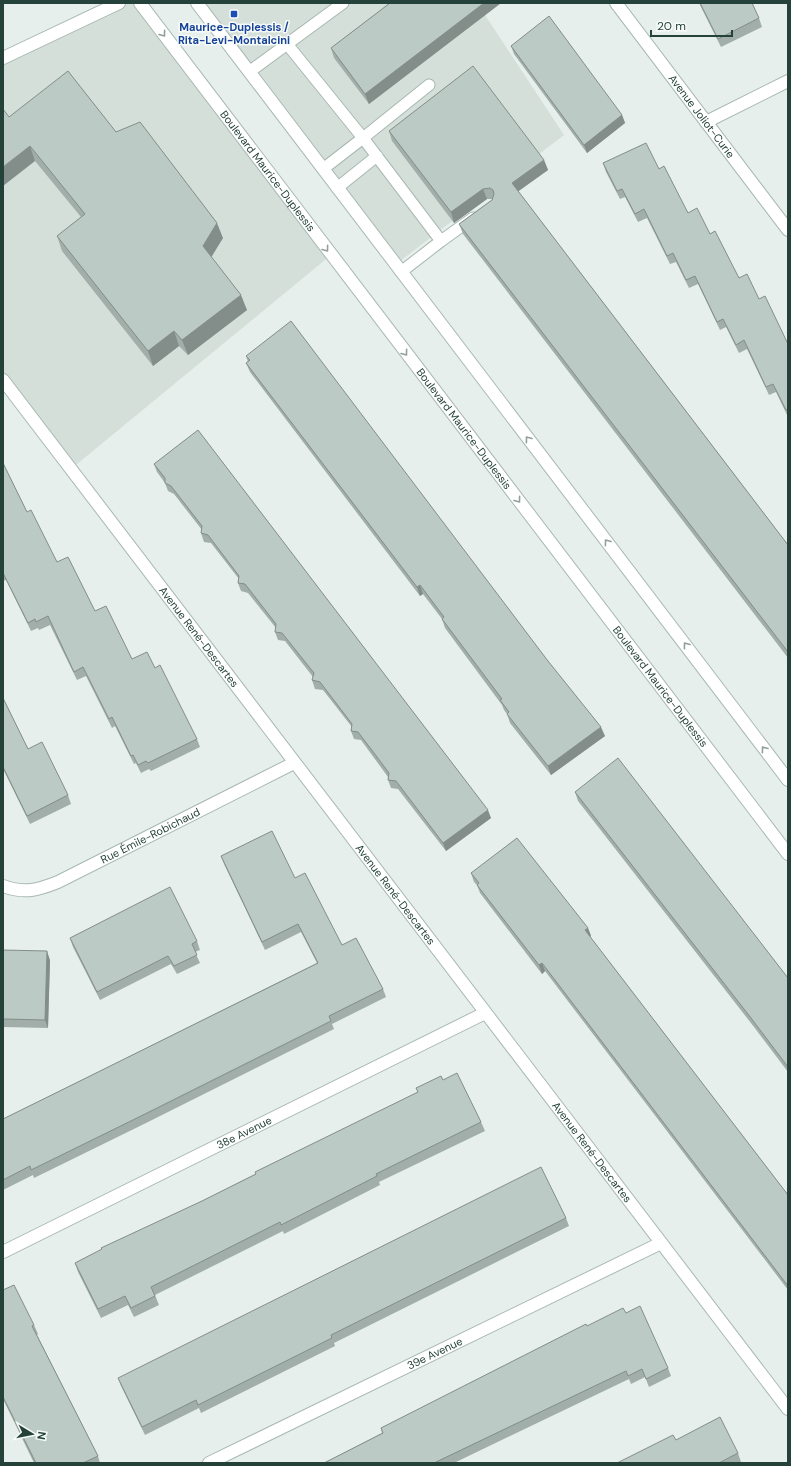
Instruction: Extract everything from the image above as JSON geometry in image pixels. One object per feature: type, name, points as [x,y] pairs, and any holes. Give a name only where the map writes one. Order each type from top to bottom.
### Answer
[{"type":"street","points":[[3,58],[119,3]]},
{"type":"street","name":"Boulevard Maurice-Duplessis","points":[[140,3],[788,854]]},
{"type":"street","points":[[197,3],[788,780]]},
{"type":"street","name":"Avenue Joliot-Curie","points":[[616,3],[788,230]]},
{"type":"street","points":[[706,122],[788,81]]},
{"type":"street","name":"Avenue René-Descartes","points":[[3,380],[788,1409]]},
{"type":"street","name":"Rue Émile-Robichaud","points":[[3,886],[14,890],[36,890],[58,882],[294,763]]},
{"type":"street","name":"38e Avenue","points":[[3,1252],[485,1013]]},
{"type":"street","name":"39e Avenue","points":[[209,1463],[661,1243]]},
{"type":"lane","points":[[250,72],[343,3]]},
{"type":"lane","points":[[287,44],[363,138],[441,241]]},
{"type":"lane","points":[[323,169],[429,86]]},
{"type":"lane","points":[[337,188],[377,156]]},
{"type":"lane","points":[[401,272],[485,210]]},
{"type":"shaded area","points":[[119,3],[140,3],[331,255],[71,469],[3,380],[3,58]]},
{"type":"shaded area","points":[[197,3],[493,3],[483,12],[564,135],[395,265]]},
{"type":"building","points":[[390,3],[484,3],[365,94],[331,48]]},
{"type":"building","points":[[700,3],[752,3],[759,18],[718,39]]},
{"type":"building","points":[[549,16],[622,115],[584,145],[511,46]]},
{"type":"building","points":[[473,66],[544,160],[512,183],[788,545],[788,652],[459,224],[492,200],[494,194],[493,190],[490,188],[483,189],[451,212],[389,131]]},
{"type":"building","points":[[68,71],[116,132],[140,122],[217,223],[203,246],[241,295],[182,340],[174,331],[148,351],[57,236],[85,214],[30,146],[3,167],[3,109],[9,117]]},
{"type":"building","points":[[646,143],[659,169],[664,166],[688,213],[697,208],[710,234],[715,231],[739,278],[747,274],[759,299],[765,296],[788,344],[788,409],[786,410],[773,384],[766,387],[744,340],[736,345],[723,319],[717,322],[695,276],[686,280],[673,253],[667,256],[644,209],[635,214],[622,189],[617,191],[603,163]]},
{"type":"building","points":[[291,321],[548,661],[601,727],[548,766],[507,714],[509,712],[500,700],[502,699],[442,619],[444,617],[420,585],[417,587],[246,363],[250,360],[246,356]]},
{"type":"building","points":[[198,430],[488,810],[443,843],[396,781],[388,780],[389,773],[371,749],[358,732],[351,731],[352,724],[320,682],[312,680],[314,673],[282,633],[275,632],[276,624],[245,584],[238,583],[239,576],[208,535],[201,533],[202,526],[171,486],[165,483],[165,478],[154,464]]},
{"type":"building","points":[[3,463],[27,512],[31,510],[57,562],[68,557],[95,611],[106,606],[132,659],[147,652],[155,668],[160,665],[197,739],[148,763],[146,761],[138,765],[133,755],[131,756],[112,717],[109,719],[83,667],[74,672],[48,616],[36,622],[35,619],[28,623],[3,573]]},
{"type":"building","points":[[3,698],[28,749],[42,742],[68,795],[27,816],[3,767]]},
{"type":"building","points":[[618,758],[788,978],[788,1067],[575,792]]},
{"type":"building","points":[[272,831],[295,878],[305,873],[342,945],[356,938],[383,989],[329,1016],[331,1021],[31,1170],[30,1166],[3,1180],[3,1119],[318,963],[298,924],[262,942],[221,856]]},
{"type":"building","points":[[517,838],[588,928],[585,930],[788,1195],[788,1286],[542,963],[539,965],[477,885],[479,883],[471,873]]},
{"type":"building","points":[[170,887],[197,941],[192,944],[197,955],[174,966],[168,956],[97,992],[70,938]]},
{"type":"building","points":[[3,950],[47,951],[45,1020],[3,1019]]},
{"type":"building","points":[[457,1073],[481,1122],[376,1174],[377,1176],[281,1225],[280,1222],[151,1287],[155,1296],[131,1308],[125,1296],[98,1309],[75,1263],[102,1249],[101,1248],[202,1201],[256,1174],[255,1172],[418,1092],[416,1088],[441,1076],[443,1080]]},
{"type":"building","points":[[541,1167],[566,1218],[331,1335],[332,1338],[198,1405],[196,1400],[142,1427],[118,1378]]},
{"type":"building","points":[[14,1285],[34,1325],[32,1326],[98,1456],[83,1463],[36,1463],[3,1397],[3,1290]]},
{"type":"building","points":[[640,1306],[668,1368],[646,1379],[642,1369],[628,1376],[626,1371],[434,1463],[324,1463],[383,1433],[381,1428],[586,1324],[587,1326],[623,1308],[626,1313]]},
{"type":"building","points":[[720,1417],[738,1453],[719,1463],[617,1463],[673,1435],[676,1440]]},
{"type":"place","name":"Maurice-Duplessis / Rita-Levi-Montalcini","points":[[234,14]]}]
